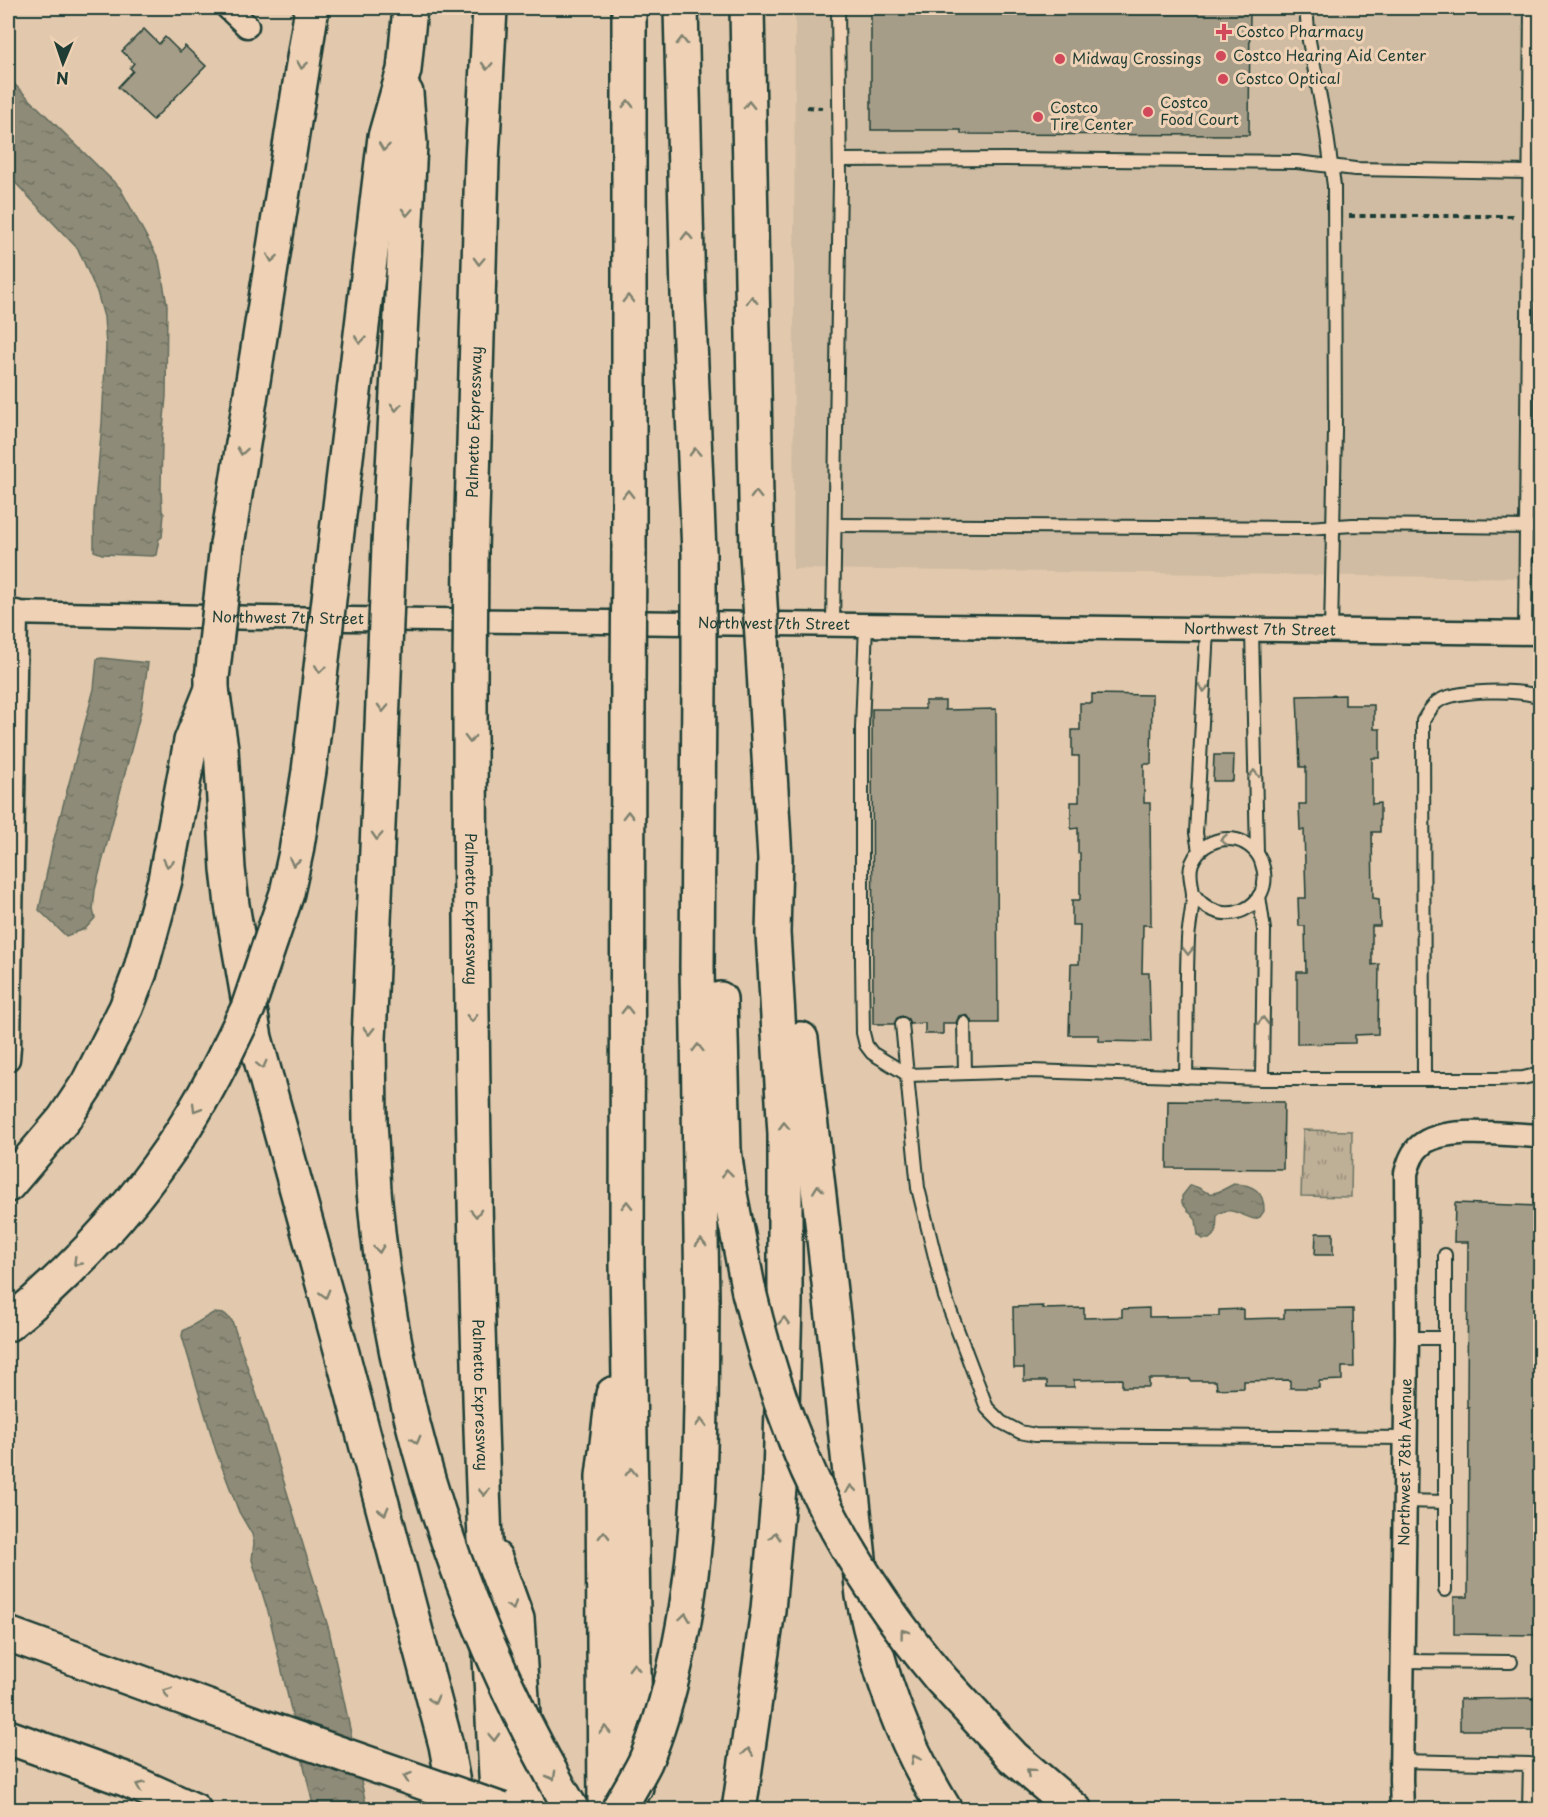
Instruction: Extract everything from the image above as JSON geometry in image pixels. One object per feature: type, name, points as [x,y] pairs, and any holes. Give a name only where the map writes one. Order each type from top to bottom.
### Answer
[{"type":"highway","points":[[8,1185],[64,1119],[88,1083],[110,1043],[140,972],[153,929],[165,880],[191,741],[212,683],[227,545],[312,8]]},
{"type":"highway","points":[[410,8],[404,70],[410,144],[389,545],[369,1039],[370,1121],[378,1243],[390,1324],[406,1404],[452,1557],[499,1671],[572,1809]]},
{"type":"highway","name":"Palmetto Expressway","points":[[490,8],[482,160],[471,550],[470,681],[472,1030],[485,1531],[488,1628],[500,1809]]},
{"type":"highway","points":[[628,8],[627,1264],[636,1809]]},
{"type":"highway","points":[[618,1809],[644,1763],[666,1708],[683,1629],[697,1516],[701,1440],[702,1302],[697,967],[699,553],[688,295],[681,8]]},
{"type":"highway","points":[[739,1809],[768,1610],[780,1477],[786,1210],[782,1071],[773,933],[775,859],[756,553],[747,8]]},
{"type":"highway","points":[[8,1324],[63,1277],[111,1224],[145,1185],[190,1118],[224,1057],[252,997],[287,893],[309,771],[385,137],[404,70]]},
{"type":"highway","points":[[212,683],[222,748],[232,905],[255,1038],[443,1734],[458,1809]]},
{"type":"highway","points":[[699,684],[718,922],[724,1150],[749,1292],[775,1387],[810,1478],[846,1547],[877,1596],[910,1642],[1013,1757],[1075,1809]]},
{"type":"highway","points":[[775,859],[789,933],[863,1596],[870,1634],[907,1743],[945,1809]]},
{"type":"highway","points":[[8,1151],[110,1043]]},
{"type":"highway","points":[[605,1809],[603,1476],[627,1264]]},
{"type":"highway","points":[[485,1531],[517,1619],[529,1809]]},
{"type":"highway","points":[[13,1633],[255,1724],[500,1809]]},
{"type":"highway","points":[[8,1737],[124,1779],[194,1809]]},
{"type":"street","points":[[228,8],[247,26]]},
{"type":"street","points":[[8,1059],[12,613]]},
{"type":"street","name":"Northwest 7th Street","points":[[12,613],[1533,633]]},
{"type":"street","name":"Northwest 78th Avenue","points":[[1402,1809],[1407,1338],[1406,1173],[1410,1160],[1420,1145],[1437,1135],[1473,1133],[1540,1136]]},
{"type":"lane","points":[[833,624],[840,160],[838,8]]},
{"type":"lane","points":[[1306,8],[1332,166],[1335,263],[1331,632]]},
{"type":"lane","points":[[1531,8],[1527,526],[1533,633]]},
{"type":"lane","points":[[840,160],[1024,159],[1297,162],[1355,169],[1529,172]]},
{"type":"lane","points":[[836,525],[1540,527]]},
{"type":"lane","points":[[866,624],[862,728],[863,1033],[866,1045],[872,1053],[908,1075],[1031,1071],[1262,1080],[1524,1078],[1540,1074]]},
{"type":"lane","points":[[1199,851],[1196,833],[1207,630]]},
{"type":"lane","points":[[1252,631],[1257,853]]},
{"type":"lane","points":[[1424,1078],[1423,721],[1429,710],[1449,696],[1519,693],[1540,697]]},
{"type":"lane","points":[[1186,1077],[1188,938],[1193,892],[1189,871],[1192,860],[1199,851],[1217,840],[1239,840],[1249,845],[1257,853],[1265,874],[1264,886],[1252,905],[1231,914],[1220,913],[1199,902],[1193,892]]},
{"type":"lane","points":[[1259,896],[1264,930],[1262,1080]]},
{"type":"lane","points":[[964,1023],[965,1072]]},
{"type":"lane","points":[[902,1024],[914,1156],[925,1220],[954,1323],[987,1407],[1001,1422],[1020,1432],[1035,1435],[1406,1438]]},
{"type":"lane","points":[[1445,1255],[1445,1590]]},
{"type":"lane","points":[[1407,1338],[1445,1338]]},
{"type":"lane","points":[[1405,1501],[1445,1502]]},
{"type":"lane","points":[[1402,1661],[1511,1662]]},
{"type":"lane","points":[[1401,1761],[1530,1764],[1529,1809]]},
{"type":"path","points":[[807,107],[826,108]]},
{"type":"path","points":[[1348,216],[1514,216]]},
{"type":"shaded area","points":[[795,8],[1540,8],[1540,578],[793,569]]},
{"type":"green space","points":[[1303,1130],[1352,1131],[1351,1197],[1301,1196]]},
{"type":"water","points":[[8,78],[120,188],[159,260],[167,305],[166,396],[161,488],[164,514],[162,537],[159,539],[156,555],[153,556],[102,554],[94,551],[94,514],[106,346],[104,317],[97,292],[78,249],[8,175]]},
{"type":"water","points":[[97,659],[148,663],[141,711],[95,890],[93,910],[95,918],[85,929],[66,936],[39,910],[53,843],[94,689]]},
{"type":"water","points":[[1234,1184],[1246,1185],[1256,1190],[1262,1198],[1264,1211],[1260,1217],[1255,1219],[1231,1211],[1222,1212],[1217,1215],[1216,1233],[1209,1239],[1203,1239],[1198,1235],[1196,1220],[1182,1203],[1182,1196],[1190,1186],[1196,1186],[1212,1193]]},
{"type":"water","points":[[213,1313],[225,1314],[232,1321],[266,1423],[329,1630],[367,1809],[314,1809],[269,1615],[252,1560],[254,1543],[252,1534],[239,1512],[216,1451],[182,1336],[183,1331]]},
{"type":"building","name":"Midway Crossings","points":[[911,8],[1250,8],[1249,135],[961,134],[961,130],[871,130],[871,13],[911,13]]},
{"type":"building","points":[[144,29],[159,44],[165,37],[180,52],[185,46],[206,66],[153,120],[118,87],[133,71],[130,68],[134,63],[122,51]]},
{"type":"building","points":[[1092,694],[1152,695],[1151,764],[1144,764],[1144,803],[1150,803],[1151,925],[1143,925],[1142,973],[1149,973],[1151,1042],[1099,1041],[1099,1035],[1069,1035],[1071,964],[1079,964],[1080,925],[1072,925],[1072,900],[1080,900],[1080,853],[1078,853],[1078,828],[1071,829],[1071,802],[1079,802],[1079,756],[1072,756],[1072,730],[1080,730],[1080,703],[1092,703]]},
{"type":"building","points":[[1345,695],[1345,705],[1374,705],[1374,729],[1380,729],[1380,758],[1372,758],[1372,804],[1380,803],[1380,832],[1372,832],[1373,898],[1379,899],[1380,926],[1372,926],[1372,965],[1379,964],[1378,1034],[1355,1035],[1355,1043],[1297,1044],[1297,972],[1306,972],[1305,926],[1299,926],[1298,898],[1306,898],[1304,830],[1300,830],[1299,804],[1306,804],[1306,767],[1300,767],[1297,696]]},
{"type":"building","points":[[925,701],[945,701],[945,710],[996,709],[998,1023],[972,1023],[968,1016],[963,1015],[959,1016],[956,1023],[943,1023],[943,1034],[925,1034],[925,1023],[910,1024],[908,1019],[902,1016],[897,1018],[894,1024],[873,1024],[872,709],[925,709]]},
{"type":"building","points":[[1214,755],[1234,755],[1233,781],[1213,781]]},
{"type":"building","points":[[1168,1101],[1284,1102],[1283,1169],[1167,1168]]},
{"type":"building","points":[[1455,1203],[1540,1206],[1540,1635],[1454,1634],[1454,1597],[1468,1597],[1469,1407],[1467,1407],[1468,1242],[1454,1242]]},
{"type":"building","points":[[1316,1233],[1333,1233],[1333,1255],[1315,1255]]},
{"type":"building","points":[[1043,1306],[1043,1309],[1084,1308],[1084,1318],[1122,1317],[1122,1309],[1149,1308],[1149,1317],[1219,1316],[1219,1310],[1243,1309],[1243,1319],[1284,1318],[1284,1310],[1353,1309],[1354,1367],[1342,1367],[1342,1380],[1319,1381],[1319,1388],[1290,1388],[1290,1380],[1244,1381],[1244,1388],[1217,1389],[1216,1381],[1190,1381],[1190,1379],[1149,1379],[1149,1387],[1122,1387],[1122,1379],[1074,1380],[1074,1387],[1047,1387],[1047,1381],[1024,1381],[1024,1368],[1014,1368],[1013,1307]]},
{"type":"building","points":[[1540,1698],[1540,1730],[1460,1730],[1460,1699]]},
{"type":"place","name":"Costco Pharmacy","points":[[1224,32]]},
{"type":"place","name":"Costco Hearing Aid Center","points":[[1221,56]]},
{"type":"place","name":"Midway Crossings","points":[[1060,59]]},
{"type":"place","name":"Costco Optical","points":[[1223,79]]},
{"type":"place","name":"Costco Food Court","points":[[1148,112]]},
{"type":"place","name":"Costco Tire Center","points":[[1038,117]]}]
